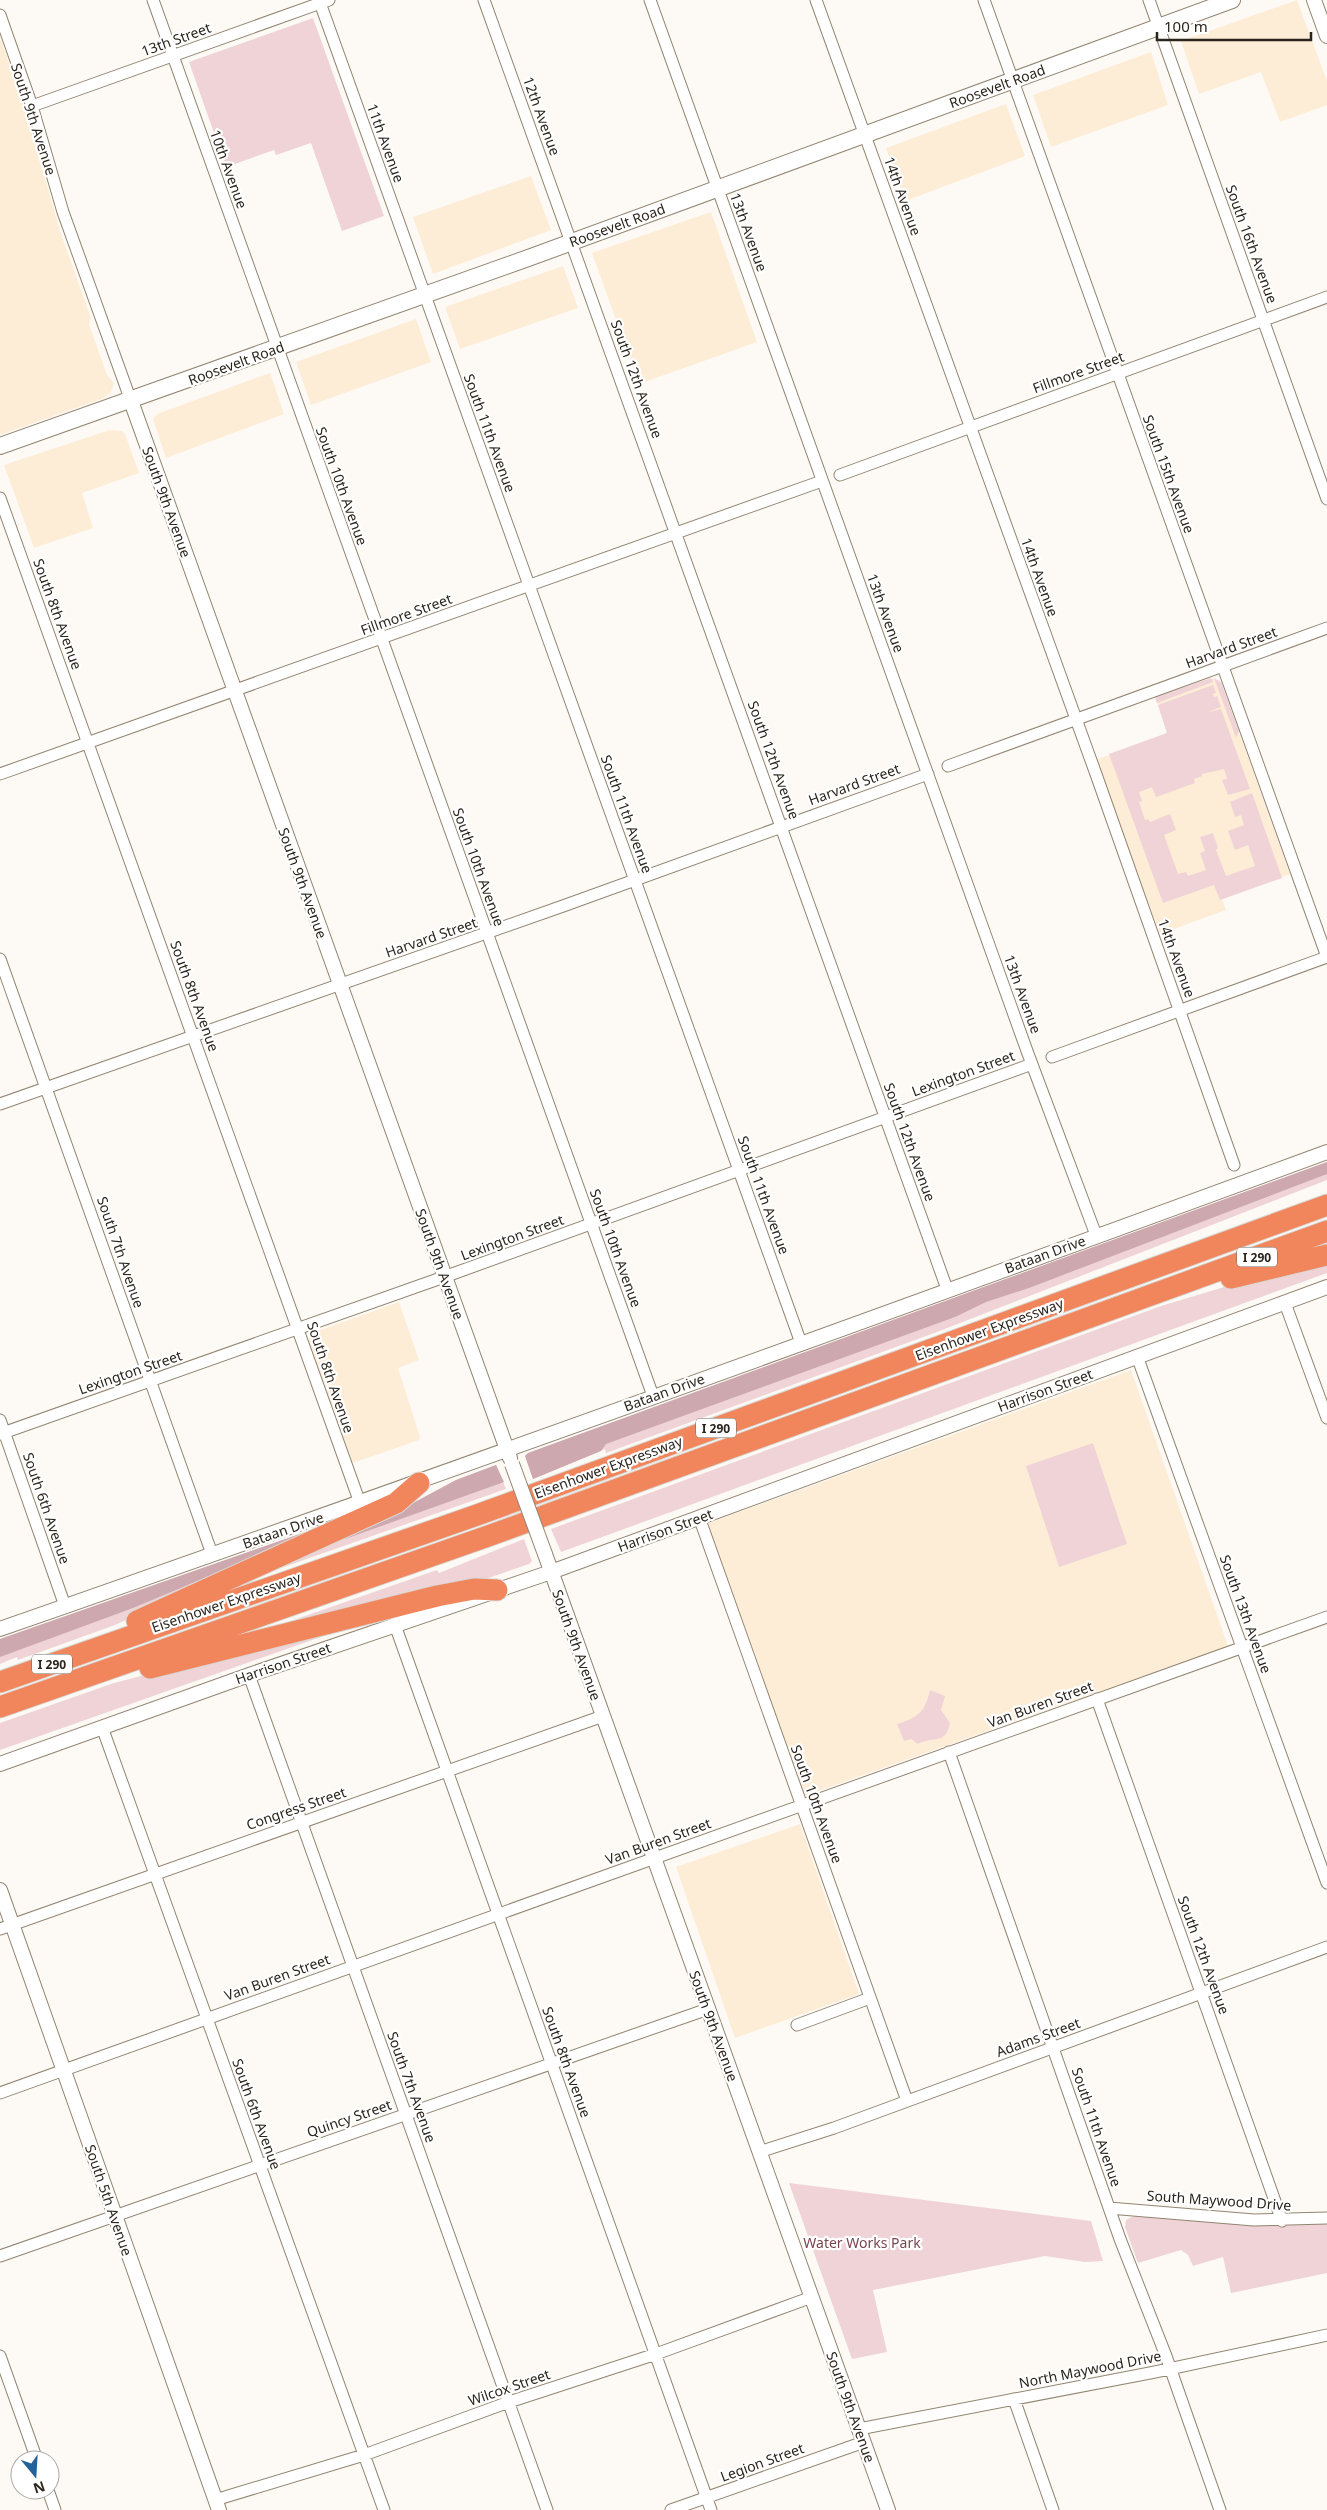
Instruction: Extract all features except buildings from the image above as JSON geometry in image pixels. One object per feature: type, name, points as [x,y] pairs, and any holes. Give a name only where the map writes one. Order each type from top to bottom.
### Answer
[{"type":"highway","points":[[1273,1225],[1303,1201],[1327,1189]]},
{"type":"highway","name":"Eisenhower Expressway","points":[[0,1682],[477,1515],[1327,1205]]},
{"type":"highway","name":"Eisenhower Expressway","points":[[0,1707],[509,1528],[1327,1231]]},
{"type":"highway","points":[[1186,1282],[1232,1278],[1327,1256]]},
{"type":"highway","points":[[104,1645],[135,1622],[396,1503],[419,1483]]},
{"type":"highway","points":[[98,1673],[147,1669],[437,1596],[474,1589],[497,1590]]},
{"type":"main road","name":"Roosevelt Road","points":[[0,446],[131,401],[572,242],[1232,0]]},
{"type":"street","name":"10th Avenue","points":[[153,0],[277,348]]},
{"type":"street","name":"12th Avenue","points":[[484,0],[572,242]]},
{"type":"street","name":"13th Avenue","points":[[650,0],[1032,1064],[1096,1235]]},
{"type":"street","name":"14th Avenue","points":[[816,0],[1234,1164]]},
{"type":"street","name":"South 15th Avenue","points":[[984,0],[1327,957]]},
{"type":"street","name":"South 16th Avenue","points":[[1149,0],[1327,499]]},
{"type":"street","points":[[1314,0],[1327,36]]},
{"type":"street","name":"13th Street","points":[[32,106],[323,1]]},
{"type":"street","name":"11th Avenue","points":[[323,1],[424,295]]},
{"type":"street","name":"South 9th Avenue","points":[[0,16],[32,106],[63,212],[888,2510]]},
{"type":"street","name":"South 12th Avenue","points":[[572,242],[947,1289]]},
{"type":"street","name":"South 11th Avenue","points":[[424,295],[801,1343]]},
{"type":"street","name":"Fillmore Street","points":[[840,475],[1327,297]]},
{"type":"street","name":"South 10th Avenue","points":[[277,348],[653,1396]]},
{"type":"street","name":"Fillmore Street","points":[[0,774],[822,481]]},
{"type":"street","name":"South 8th Avenue","points":[[0,498],[360,1503]]},
{"type":"street","name":"Harvard Street","points":[[948,766],[1327,628]]},
{"type":"street","name":"Harvard Street","points":[[0,1104],[487,933],[928,774]]},
{"type":"street","points":[[1052,1057],[1327,957]]},
{"type":"street","name":"South 7th Avenue","points":[[0,959],[212,1554]]},
{"type":"street","name":"Lexington Street","points":[[2,1433],[444,1277],[1032,1064]]},
{"type":"street","name":"Bataan Drive","points":[[0,1629],[419,1483],[510,1457],[653,1396],[1327,1152]]},
{"type":"street","name":"Harrison Street","points":[[0,1764],[249,1675],[551,1572],[1327,1287]]},
{"type":"street","points":[[1285,1302],[1327,1418]]},
{"type":"street","name":"South 13th Avenue","points":[[1137,1356],[1327,1883]]},
{"type":"street","name":"South 6th Avenue","points":[[0,1420],[2,1433],[65,1606]]},
{"type":"street","name":"South 10th Avenue","points":[[699,1517],[907,2101]]},
{"type":"street","name":"Van Buren Street","points":[[0,2093],[1327,1616]]},
{"type":"street","name":"South 8th Avenue","points":[[395,1625],[711,2510]]},
{"type":"street","name":"South 7th Avenue","points":[[249,1675],[547,2510]]},
{"type":"street","name":"South 12th Avenue","points":[[1096,1699],[1282,2221]]},
{"type":"street","name":"Congress Street","points":[[6,1927],[603,1716]]},
{"type":"street","name":"South 6th Avenue","points":[[102,1727],[384,2510]]},
{"type":"street","name":"South 11th Avenue","points":[[949,1752],[1110,2208],[1220,2510]]},
{"type":"street","name":"South 5th Avenue","points":[[0,1890],[6,1927],[63,2070],[217,2505]]},
{"type":"street","name":"Adams Street","points":[[759,2152],[774,2149],[907,2101],[1327,1947]]},
{"type":"street","points":[[797,2025],[870,1998]]},
{"type":"street","name":"Quincy Street","points":[[0,2256],[708,2009]]},
{"type":"street","name":"South Maywood Drive","points":[[1110,2208],[1210,2218],[1282,2221],[1327,2218]]},
{"type":"street","name":"Wilcox Street","points":[[217,2505],[364,2455],[509,2402],[656,2354],[812,2297]]},
{"type":"street","name":"North Maywood Drive","points":[[861,2435],[1014,2399],[1327,2336]]},
{"type":"street","points":[[0,2356],[33,2450]]},
{"type":"street","points":[[1014,2399],[1053,2510]]},
{"type":"street","name":"Legion Street","points":[[671,2510],[861,2435]]},
{"type":"shaded area","points":[[1297,0],[1327,81],[1327,105],[1280,122],[1261,72],[1199,94],[1181,41]]},
{"type":"shaded area","points":[[0,37],[25,109],[61,234],[91,318],[89,324],[107,375],[114,383],[111,392],[104,398],[0,435]]},
{"type":"shaded area","points":[[1151,52],[1168,105],[1051,147],[1033,95]]},
{"type":"shaded area","points":[[1006,104],[1025,156],[905,201],[886,148]]},
{"type":"shaded area","points":[[531,176],[551,230],[433,274],[413,217]]},
{"type":"shaded area","points":[[711,212],[757,342],[639,384],[592,253]]},
{"type":"shaded area","points":[[563,266],[578,308],[460,349],[445,307]]},
{"type":"shaded area","points":[[416,319],[431,362],[311,405],[296,362]]},
{"type":"shaded area","points":[[270,373],[284,414],[166,458],[153,419],[157,414]]},
{"type":"shaded area","points":[[110,430],[122,431],[125,434],[139,473],[82,493],[93,528],[34,548],[4,465]]},
{"type":"shaded area","points":[[1211,678],[1221,682],[1290,874],[1222,899],[1226,910],[1160,934],[1095,760],[1167,733],[1155,697]]},
{"type":"shaded area","points":[[1327,1162],[1327,1174],[1029,1288],[986,1302],[955,1317],[606,1444],[601,1451],[533,1479],[525,1456],[528,1453]]},
{"type":"shaded area","points":[[399,1302],[419,1360],[398,1368],[420,1437],[419,1440],[353,1463],[309,1341],[309,1334]]},
{"type":"shaded area","points":[[1131,1370],[1228,1646],[804,1796],[706,1524]]},
{"type":"shaded area","points":[[496,1465],[504,1482],[345,1539],[339,1538],[400,1510],[456,1480]]},
{"type":"shaded area","points":[[308,1531],[305,1536],[133,1608],[0,1657],[0,1639]]},
{"type":"shaded area","points":[[800,1824],[859,1994],[735,2038],[676,1867]]},
{"type":"green space","points":[[313,18],[384,216],[342,231],[311,143],[276,155],[274,150],[226,167],[189,62]]},
{"type":"green space","points":[[1211,678],[1213,682],[1157,703],[1155,697]]},
{"type":"green space","points":[[1214,678],[1221,682],[1239,731],[1236,738]]},
{"type":"green space","points":[[1213,685],[1216,693],[1213,694],[1214,697],[1217,696],[1221,707],[1206,713],[1221,709],[1250,789],[1228,795],[1222,780],[1227,779],[1224,769],[1202,774],[1202,776],[1194,779],[1195,783],[1156,797],[1152,787],[1139,792],[1142,801],[1139,802],[1145,820],[1148,819],[1150,822],[1170,814],[1176,830],[1164,835],[1178,874],[1186,872],[1188,876],[1206,870],[1200,853],[1205,851],[1200,837],[1213,833],[1218,848],[1216,850],[1226,876],[1255,866],[1248,845],[1235,850],[1228,831],[1244,825],[1241,815],[1235,817],[1230,802],[1252,793],[1282,878],[1220,900],[1214,885],[1163,903],[1109,754],[1167,733],[1158,705]]},
{"type":"green space","points":[[1327,1162],[1327,1180],[937,1332],[606,1453],[605,1449],[533,1479],[525,1456],[528,1453]]},
{"type":"green space","points":[[1327,1261],[1327,1273],[561,1552],[551,1529],[1161,1306],[1254,1278]]},
{"type":"green space","points":[[1093,1443],[1127,1544],[1059,1567],[1026,1466]]},
{"type":"green space","points":[[496,1465],[506,1489],[233,1585],[400,1510],[456,1480]]},
{"type":"green space","points":[[354,1515],[115,1625],[18,1660],[17,1657],[0,1664],[0,1639]]},
{"type":"green space","points":[[524,1539],[532,1561],[529,1564],[480,1581],[265,1630],[437,1570],[439,1573]]},
{"type":"green space","points":[[428,1602],[383,1615],[0,1750],[0,1723],[114,1683]]},
{"type":"green space","points":[[930,1690],[945,1696],[941,1710],[950,1723],[948,1730],[945,1735],[938,1739],[918,1744],[911,1739],[904,1741],[897,1724],[911,1719],[920,1713],[926,1704]]},
{"type":"green space","name":"Water Works Park","points":[[789,2183],[1091,2221],[1103,2261],[1085,2262],[1045,2256],[873,2290],[887,2352],[852,2359]]},
{"type":"green space","points":[[1134,2216],[1255,2224],[1327,2223],[1327,2273],[1231,2293],[1223,2257],[1193,2266],[1188,2255],[1181,2250],[1138,2263],[1125,2227],[1126,2220]]}]
